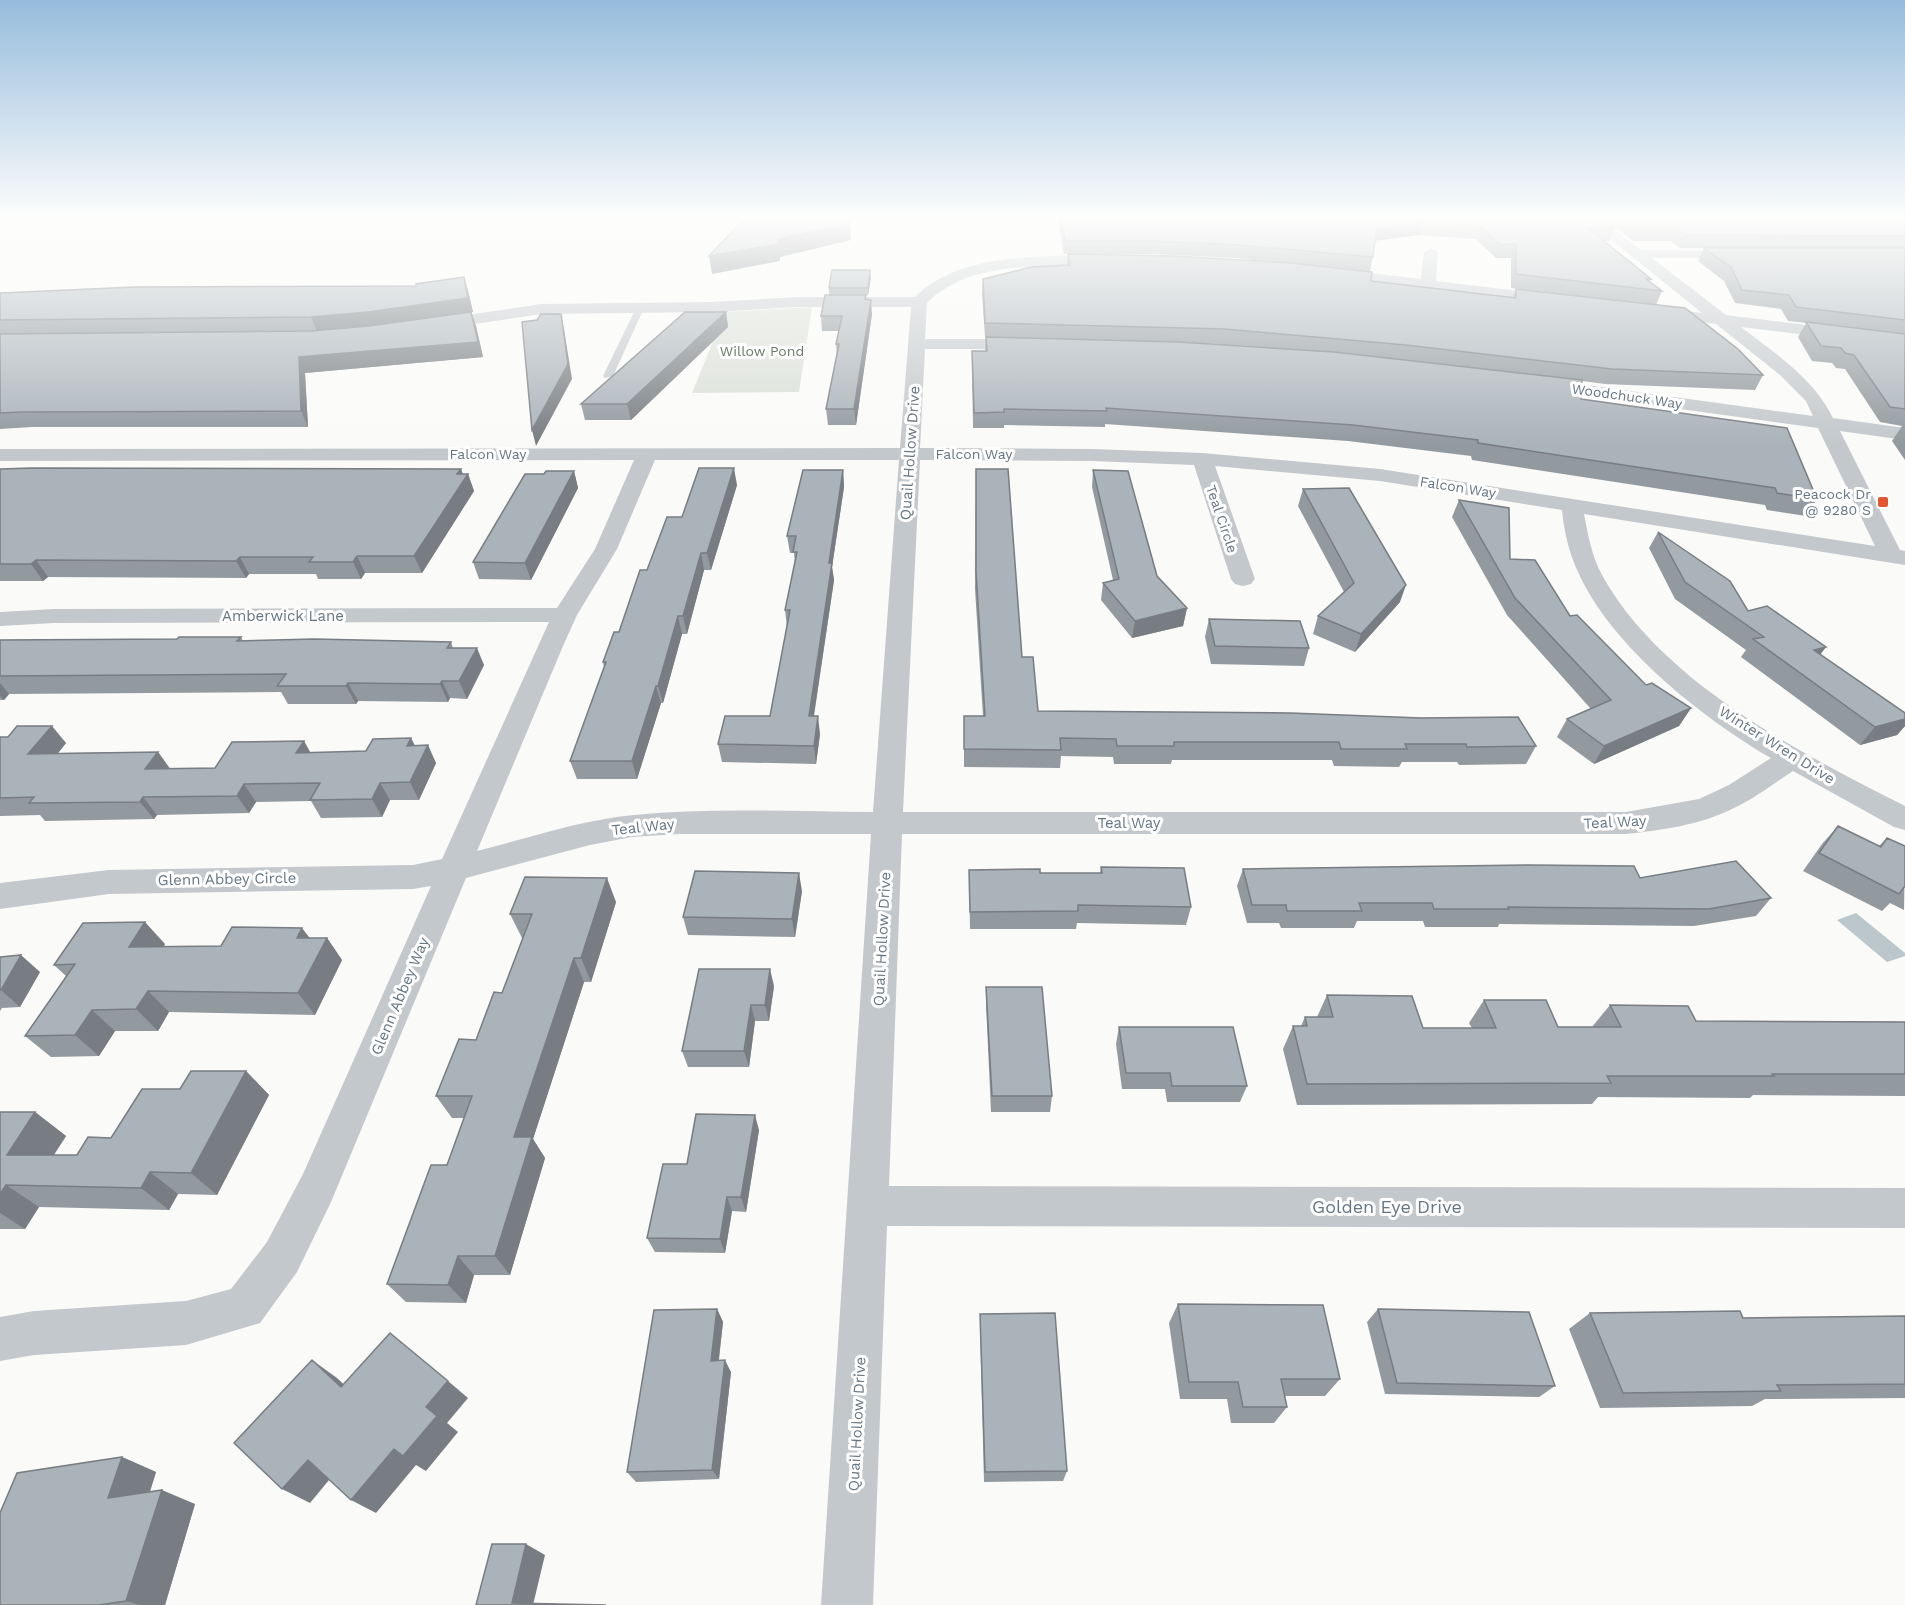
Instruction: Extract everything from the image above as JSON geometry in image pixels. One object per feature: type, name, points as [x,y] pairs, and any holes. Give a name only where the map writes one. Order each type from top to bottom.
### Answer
[{"type":"street","points":[[422,327],[541,309],[712,308],[798,302],[919,302],[924,295]]},
{"type":"street","points":[[1510,295],[1569,302]]},
{"type":"street","points":[[1689,295],[1801,385],[1814,399],[1898,557]]},
{"type":"street","name":"Quail Hollow Drive","points":[[847,1605],[888,823],[919,302]]},
{"type":"street","points":[[1640,310],[1905,342]]},
{"type":"street","points":[[916,344],[1042,344]]},
{"type":"street","name":"Woodchuck Way","points":[[1523,382],[1905,434]]},
{"type":"street","name":"Glenn Abbey Way","points":[[0,1339],[34,1334],[186,1323],[244,1307],[282,1257],[317,1188],[565,615],[606,549],[647,454]]},
{"type":"street","name":"Falcon Way","points":[[0,455],[910,454],[1103,455],[1202,459],[1380,475],[1898,557]]},
{"type":"street","name":"Teal Circle","points":[[1202,459],[1243,579]]},
{"type":"street","name":"Winter Wren Drive","points":[[1572,505],[1579,546],[1590,574],[1610,605],[1637,639],[1710,703],[1793,758],[1905,819]]},
{"type":"street","name":"Amberwick Lane","points":[[0,619],[54,616],[565,615]]},
{"type":"street","name":"Teal Way","points":[[455,869],[590,834],[632,826],[679,823],[1626,823],[1673,817],[1722,801],[1793,758]]},
{"type":"street","name":"Glenn Abbey Circle","points":[[0,896],[109,882],[413,877],[455,869]]},
{"type":"street","name":"Golden Eye Drive","points":[[869,1206],[1905,1208]]},
{"type":"lane","points":[[608,376],[640,308]]},
{"type":"green space","name":"Willow Pond","points":[[812,307],[799,392],[692,393],[725,312]]},
{"type":"shaded area","points":[[1856,913],[1905,953],[1905,956],[1887,962],[1837,920]]},
{"type":"building","points":[[0,295],[467,295],[468,298],[368,312],[311,317],[0,320]]},
{"type":"building","points":[[825,295],[866,295],[865,299],[871,300],[854,409],[826,409],[842,316],[821,316]]},
{"type":"building","points":[[984,295],[1490,295],[1516,298],[1516,295],[1568,295],[1685,308],[1738,349],[1763,375],[1612,369],[1406,345],[1225,329],[985,323]]},
{"type":"building","points":[[1789,295],[1905,295],[1905,320],[1796,307]]},
{"type":"building","points":[[471,312],[478,342],[299,357],[301,411],[0,413],[0,334],[311,331],[369,326]]},
{"type":"building","points":[[685,312],[726,312],[627,404],[581,404]]},
{"type":"building","points":[[541,314],[561,314],[568,364],[532,430],[522,322],[537,320]]},
{"type":"building","points":[[1806,322],[1905,334],[1905,409],[1890,407],[1854,355],[1845,353],[1841,348],[1821,346]]},
{"type":"building","points":[[986,337],[1178,342],[1334,352],[1582,380],[1581,399],[1787,428],[1817,499],[1777,493],[1775,488],[1478,443],[1478,440],[1353,425],[1106,408],[1107,411],[1004,409],[1004,412],[974,413],[972,351],[987,351]]},
{"type":"building","points":[[699,468],[734,468],[707,553],[701,553],[683,616],[678,616],[658,686],[656,686],[632,761],[570,761],[606,662],[603,662],[614,632],[619,632],[640,570],[647,570],[667,517],[682,517]]},
{"type":"building","points":[[0,469],[461,469],[457,474],[468,474],[414,556],[357,556],[353,562],[309,562],[313,557],[240,557],[236,561],[36,560],[31,564],[0,564]]},
{"type":"building","points":[[976,469],[1008,469],[1022,657],[1033,657],[1038,711],[1290,713],[1421,718],[1518,717],[1536,746],[1467,747],[1466,744],[1405,744],[1407,749],[1341,749],[1339,742],[1174,742],[1174,746],[1117,746],[1116,739],[1060,738],[1061,750],[964,749],[964,716],[985,716],[976,572]]},
{"type":"building","points":[[803,470],[843,470],[829,563],[832,563],[809,716],[818,716],[814,746],[718,744],[725,716],[770,716],[790,610],[785,610],[797,552],[793,552],[796,536],[787,536]]},
{"type":"building","points":[[1093,470],[1128,471],[1157,576],[1187,608],[1135,621],[1103,583],[1119,579]]},
{"type":"building","points":[[546,471],[574,471],[525,563],[473,562],[525,474],[544,474]]},
{"type":"building","points":[[1349,488],[1406,585],[1361,634],[1318,616],[1354,583],[1303,489]]},
{"type":"building","points":[[1459,500],[1509,508],[1510,559],[1535,560],[1570,616],[1577,615],[1646,685],[1652,683],[1691,708],[1604,746],[1567,719],[1611,700],[1515,598]]},
{"type":"building","points":[[1658,532],[1730,581],[1748,611],[1767,606],[1826,647],[1814,650],[1905,713],[1905,719],[1875,727],[1753,639],[1764,637],[1685,582]]},
{"type":"building","points":[[1209,619],[1300,621],[1309,648],[1215,646]]},
{"type":"building","points":[[179,637],[241,637],[237,641],[314,639],[451,642],[447,648],[477,648],[459,681],[442,681],[440,684],[348,683],[346,686],[277,686],[286,674],[0,676],[0,640],[177,639]]},
{"type":"building","points":[[17,726],[52,726],[28,754],[158,752],[145,769],[215,768],[232,742],[304,741],[296,753],[366,751],[373,739],[411,738],[407,746],[428,745],[410,782],[380,783],[372,799],[310,800],[320,783],[244,784],[237,796],[143,797],[140,802],[29,803],[34,797],[0,798],[0,737],[8,737]]},
{"type":"building","points":[[1838,826],[1881,847],[1887,838],[1905,846],[1905,886],[1899,894],[1819,853]]},
{"type":"building","points":[[1736,861],[1771,898],[1709,909],[1508,907],[1509,909],[1434,909],[1432,903],[1359,903],[1362,911],[1287,911],[1286,905],[1252,905],[1243,869],[1528,865],[1634,866],[1640,878]]},
{"type":"building","points":[[1101,867],[1184,868],[1191,907],[1078,905],[1078,911],[970,912],[969,870],[1040,869],[1040,873],[1102,873]]},
{"type":"building","points":[[695,871],[799,873],[792,919],[683,917]]},
{"type":"building","points":[[525,877],[607,878],[581,958],[574,958],[514,1137],[532,1137],[495,1256],[458,1256],[448,1285],[387,1284],[431,1165],[447,1165],[472,1096],[436,1096],[459,1039],[476,1040],[494,992],[502,993],[532,914],[510,914]]},
{"type":"building","points":[[145,922],[129,947],[221,946],[232,927],[302,928],[297,938],[327,938],[298,993],[148,991],[136,1009],[92,1010],[75,1035],[25,1036],[75,964],[54,965],[83,923]]},
{"type":"building","points":[[21,955],[1,990],[0,990],[0,957]]},
{"type":"building","points":[[699,969],[770,969],[765,1005],[751,1005],[744,1051],[682,1051]]},
{"type":"building","points":[[986,987],[1042,987],[1052,1096],[992,1096]]},
{"type":"building","points":[[1327,995],[1412,996],[1423,1028],[1496,1028],[1484,1000],[1546,1000],[1558,1027],[1621,1027],[1610,1005],[1688,1006],[1696,1021],[1905,1022],[1905,1074],[1607,1076],[1611,1083],[1307,1084],[1293,1026],[1307,1026],[1305,1017],[1333,1017]]},
{"type":"building","points":[[1119,1027],[1233,1027],[1247,1086],[1172,1086],[1170,1073],[1126,1073]]},
{"type":"building","points":[[191,1071],[246,1071],[191,1173],[150,1172],[141,1188],[6,1185],[0,1194],[0,1112],[35,1112],[7,1155],[77,1155],[88,1137],[111,1138],[142,1089],[180,1089]]},
{"type":"building","points":[[696,1114],[755,1115],[741,1197],[727,1197],[720,1239],[647,1238],[663,1164],[687,1164]]},
{"type":"building","points":[[1178,1304],[1323,1305],[1340,1379],[1281,1379],[1287,1407],[1243,1407],[1238,1382],[1189,1382]]},
{"type":"building","points":[[717,1309],[711,1361],[725,1360],[712,1470],[627,1472],[654,1310]]},
{"type":"building","points":[[1378,1309],[1529,1312],[1555,1386],[1397,1383]]},
{"type":"building","points":[[1740,1311],[1743,1318],[1905,1316],[1905,1384],[1777,1385],[1781,1391],[1623,1393],[1590,1313]]},
{"type":"building","points":[[1055,1313],[1067,1471],[985,1472],[980,1314]]},
{"type":"building","points":[[390,1333],[448,1381],[426,1407],[437,1416],[403,1456],[394,1449],[351,1500],[308,1460],[282,1489],[234,1443],[312,1360],[341,1387]]},
{"type":"building","points":[[122,1457],[108,1498],[162,1490],[126,1601],[99,1605],[0,1605],[0,1513],[17,1473]]},
{"type":"building","points":[[492,1544],[526,1544],[512,1603],[606,1605],[476,1605]]},
{"type":"place","name":"Peacock Dr @ 9280 S","points":[[1883,502]]}]
